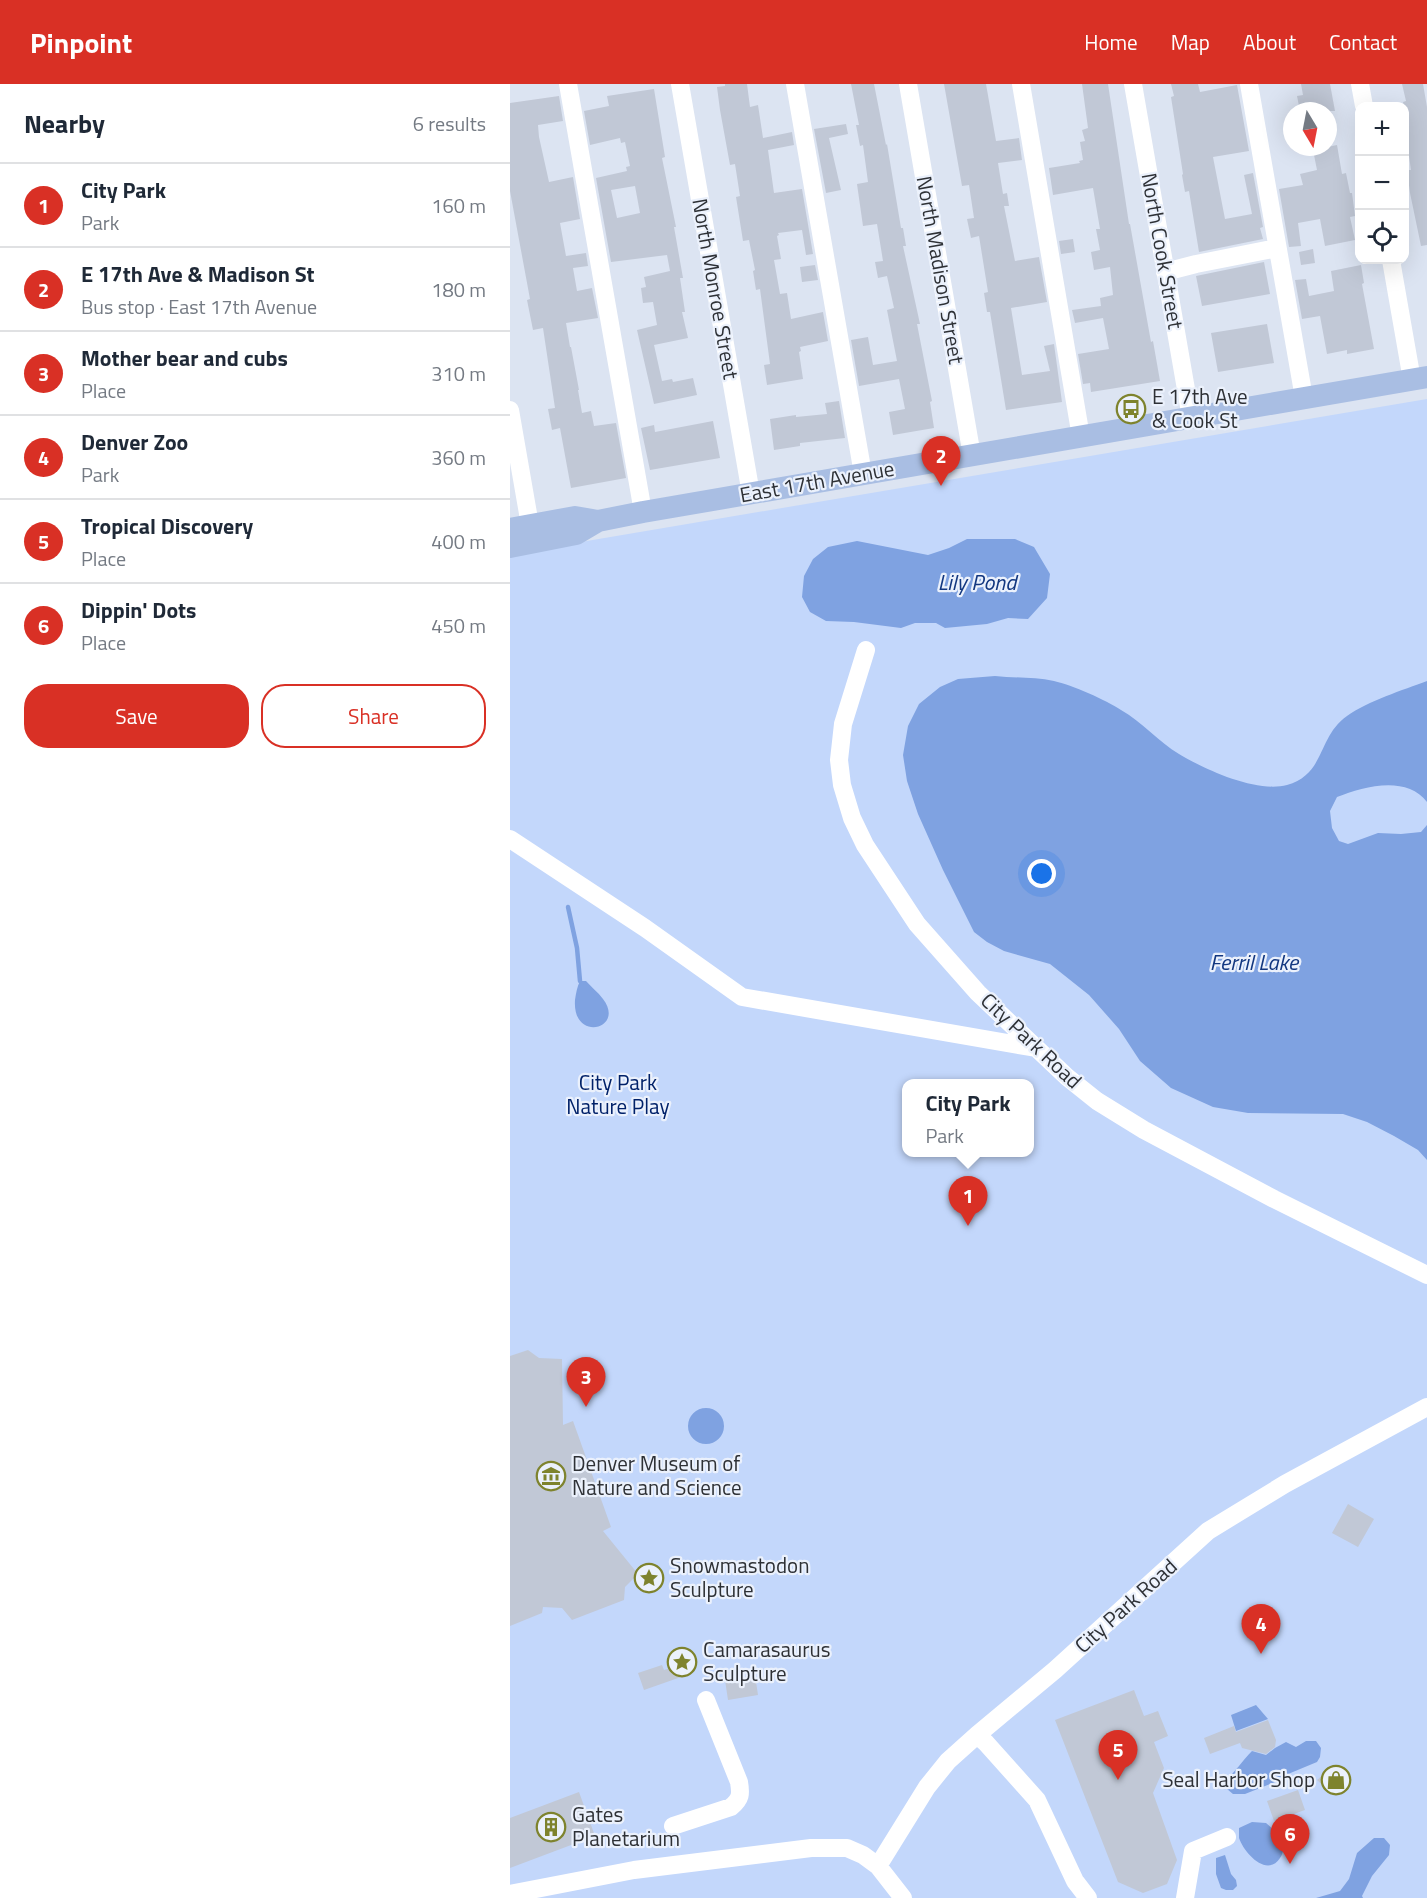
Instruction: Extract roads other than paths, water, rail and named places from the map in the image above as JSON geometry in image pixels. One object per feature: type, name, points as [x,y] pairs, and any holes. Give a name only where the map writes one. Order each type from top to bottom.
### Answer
[{"type":"main road","name":"East 17th Avenue","points":[[510,547],[576,534],[598,521],[643,512],[1420,378]]},
{"type":"main road","name":"East 17th Avenue","points":[[520,527],[575,517],[598,521]]},
{"type":"street","points":[[568,84],[643,512]]},
{"type":"street","name":"North Monroe Street","points":[[680,84],[751,494]]},
{"type":"street","points":[[795,84],[863,474]]},
{"type":"street","name":"North Madison Street","points":[[909,84],[972,456]]},
{"type":"street","points":[[1021,84],[1081,437]]},
{"type":"street","name":"North Cook Street","points":[[1133,84],[1191,418]]},
{"type":"street","points":[[1249,84],[1304,398]]},
{"type":"street","points":[[1360,84],[1363,102]]},
{"type":"street","points":[[1166,272],[1277,248]]},
{"type":"street","points":[[1392,264],[1420,378]]},
{"type":"street","points":[[510,410],[520,527]]},
{"type":"street","name":"City Park Road","points":[[866,650],[843,724],[839,760],[842,785],[852,818],[865,845],[917,924],[978,993],[1097,1101],[1144,1130],[1274,1199],[1427,1275]]},
{"type":"street","points":[[510,839],[645,928],[742,997],[1036,1048]]},
{"type":"street","name":"City Park Road","points":[[878,1866],[927,1787],[948,1761],[1055,1670],[1208,1531],[1285,1484],[1427,1407]]},
{"type":"street","points":[[673,1826],[731,1808],[738,1802],[741,1793],[739,1782],[706,1700]]},
{"type":"street","points":[[977,1735],[1037,1800],[1075,1881],[1088,1898]]},
{"type":"street","points":[[1185,1898],[1193,1851],[1227,1837]]},
{"type":"street","points":[[510,1894],[634,1870],[811,1848],[847,1848],[863,1855],[878,1866],[903,1898]]},
{"type":"water","name":"Lily Pond","points":[[967,539],[1015,539],[1034,547],[1050,574],[1047,598],[1028,619],[1008,618],[987,624],[945,628],[936,623],[915,623],[901,628],[826,621],[810,612],[802,597],[804,576],[813,559],[828,547],[857,541],[928,555]]},
{"type":"water","name":"Ferril Lake","points":[[995,676],[1047,680],[1079,689],[1121,710],[1172,749],[1203,767],[1246,783],[1275,787],[1300,780],[1309,773],[1330,734],[1347,716],[1375,701],[1427,681],[1427,802],[1408,788],[1385,785],[1360,789],[1337,797],[1330,811],[1332,828],[1339,841],[1348,844],[1378,833],[1421,832],[1427,825],[1427,1160],[1418,1150],[1394,1136],[1367,1122],[1343,1114],[1248,1113],[1213,1107],[1171,1088],[1140,1061],[1119,1029],[1089,995],[1050,964],[1004,951],[974,932],[918,814],[907,781],[903,755],[908,726],[919,704],[940,687],[958,679]]},
{"type":"water","points":[[580,981],[586,981],[603,999],[608,1009],[608,1018],[603,1024],[596,1027],[589,1026],[581,1022],[576,1014],[575,1000]]},
{"type":"water","points":[[706,1408],[719,1413],[724,1426],[719,1439],[706,1444],[693,1439],[688,1426],[693,1413]]},
{"type":"water","points":[[1256,1705],[1268,1719],[1236,1731],[1231,1715]]},
{"type":"water","points":[[1306,1741],[1316,1741],[1321,1748],[1317,1762],[1245,1794],[1233,1794],[1227,1789],[1226,1780],[1252,1751],[1266,1755],[1286,1742],[1296,1747]]},
{"type":"water","points":[[1252,1822],[1266,1823],[1285,1840],[1281,1856],[1275,1863],[1269,1865],[1256,1861],[1242,1844],[1239,1838],[1239,1828]]},
{"type":"water","points":[[1374,1838],[1384,1838],[1390,1845],[1389,1855],[1372,1876],[1363,1898],[1316,1898],[1340,1891],[1349,1879],[1357,1853]]},
{"type":"water","points":[[1225,1855],[1231,1874],[1236,1880],[1237,1886],[1233,1890],[1221,1888],[1216,1874],[1216,1858]]},
{"type":"waterway","points":[[568,907],[577,948],[580,981]]},
{"type":"place","name":"E 17th Ave & Cook St","points":[[1131,409]]},
{"type":"place","name":"E 17th Ave & Madison St","points":[[941,486]]},
{"type":"place","name":"City Park","points":[[968,1226]]},
{"type":"place","name":"Mother bear and cubs","points":[[586,1407]]},
{"type":"place","name":"Denver Museum of Nature and Science","points":[[551,1476]]},
{"type":"place","name":"Snowmastodon Sculpture","points":[[649,1578]]},
{"type":"place","name":"Denver Zoo","points":[[1261,1654]]},
{"type":"place","name":"Camarasaurus Sculpture","points":[[682,1662]]},
{"type":"place","name":"Tropical Discovery","points":[[1118,1780]]},
{"type":"place","name":"Seal Harbor Shop","points":[[1336,1780]]},
{"type":"place","name":"Gates Planetarium","points":[[551,1827]]},
{"type":"place","name":"Dippin' Dots","points":[[1290,1864]]},
{"type":"park label","name":"City Park Nature Play","points":[[618,1095]]}]
